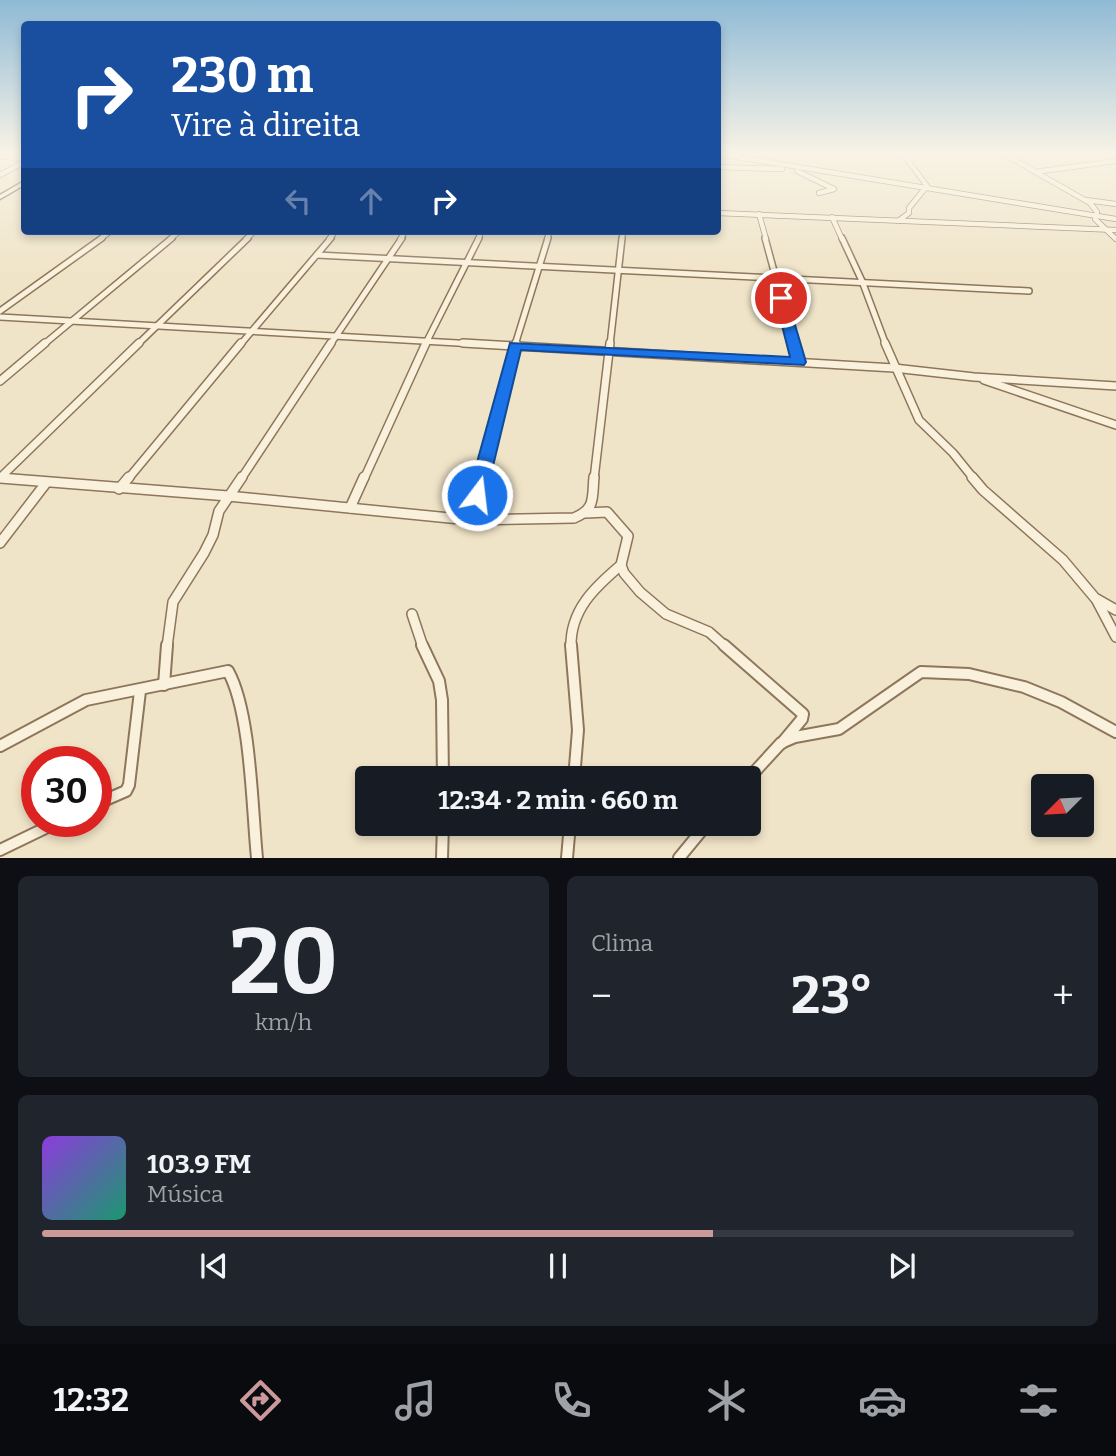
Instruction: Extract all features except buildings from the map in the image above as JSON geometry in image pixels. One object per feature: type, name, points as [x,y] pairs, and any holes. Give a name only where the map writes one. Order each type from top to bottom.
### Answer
[{"type":"street","points":[[898,221],[909,213],[909,208],[920,194]]},
{"type":"street","points":[[961,194],[1116,219]]},
{"type":"street","points":[[1074,194],[1097,212],[1096,220],[1116,239]]},
{"type":"street","points":[[1085,200],[1116,204]]},
{"type":"street","points":[[721,213],[1116,230]]},
{"type":"street","points":[[909,213],[927,222]]},
{"type":"street","points":[[759,214],[799,362]]},
{"type":"street","points":[[832,217],[862,281],[894,368],[925,428],[953,453],[983,490],[1063,560],[1095,598],[1116,637]]},
{"type":"street","points":[[0,311],[105,235]]},
{"type":"street","points":[[0,381],[175,235]]},
{"type":"street","points":[[0,478],[251,235]]},
{"type":"street","points":[[119,489],[333,235]]},
{"type":"street","points":[[164,685],[169,617],[173,602],[204,553],[213,535],[219,511],[403,235]]},
{"type":"street","points":[[350,508],[428,339],[480,235]]},
{"type":"street","points":[[470,520],[515,346],[549,235]]},
{"type":"street","points":[[586,513],[592,506],[623,235]]},
{"type":"street","points":[[317,255],[1029,291]]},
{"type":"street","points":[[0,317],[428,339],[799,362],[1116,387]]},
{"type":"street","points":[[0,323],[8,317]]},
{"type":"street","points":[[974,377],[1116,425]]},
{"type":"street","points":[[0,478],[228,496],[470,520],[574,518],[586,513],[607,512],[628,536],[621,565],[624,573],[664,614],[695,623],[709,632],[803,714],[802,719],[760,766]]},
{"type":"street","points":[[0,543],[46,483]]},
{"type":"street","points":[[575,766],[578,731],[571,676],[570,638],[582,603],[592,588],[621,565]]},
{"type":"street","points":[[1095,598],[1116,610]]},
{"type":"street","points":[[412,614],[424,650],[439,681],[442,700],[443,766]]},
{"type":"street","points":[[781,743],[795,737],[839,729],[921,672],[936,669],[956,670],[1055,699],[1116,732]]},
{"type":"street","points":[[0,746],[78,703],[228,671],[234,676],[241,706],[257,858]]},
{"type":"street","points":[[112,797],[126,790],[129,785],[140,691]]},
{"type":"street","points":[[442,858],[443,836]]},
{"type":"street","points":[[567,858],[569,836]]},
{"type":"street","points":[[679,858],[697,836]]},
{"type":"street","points":[[0,850],[27,837]]},
{"type":"route","points":[[477,495],[515,346],[799,362],[781,298]]}]
